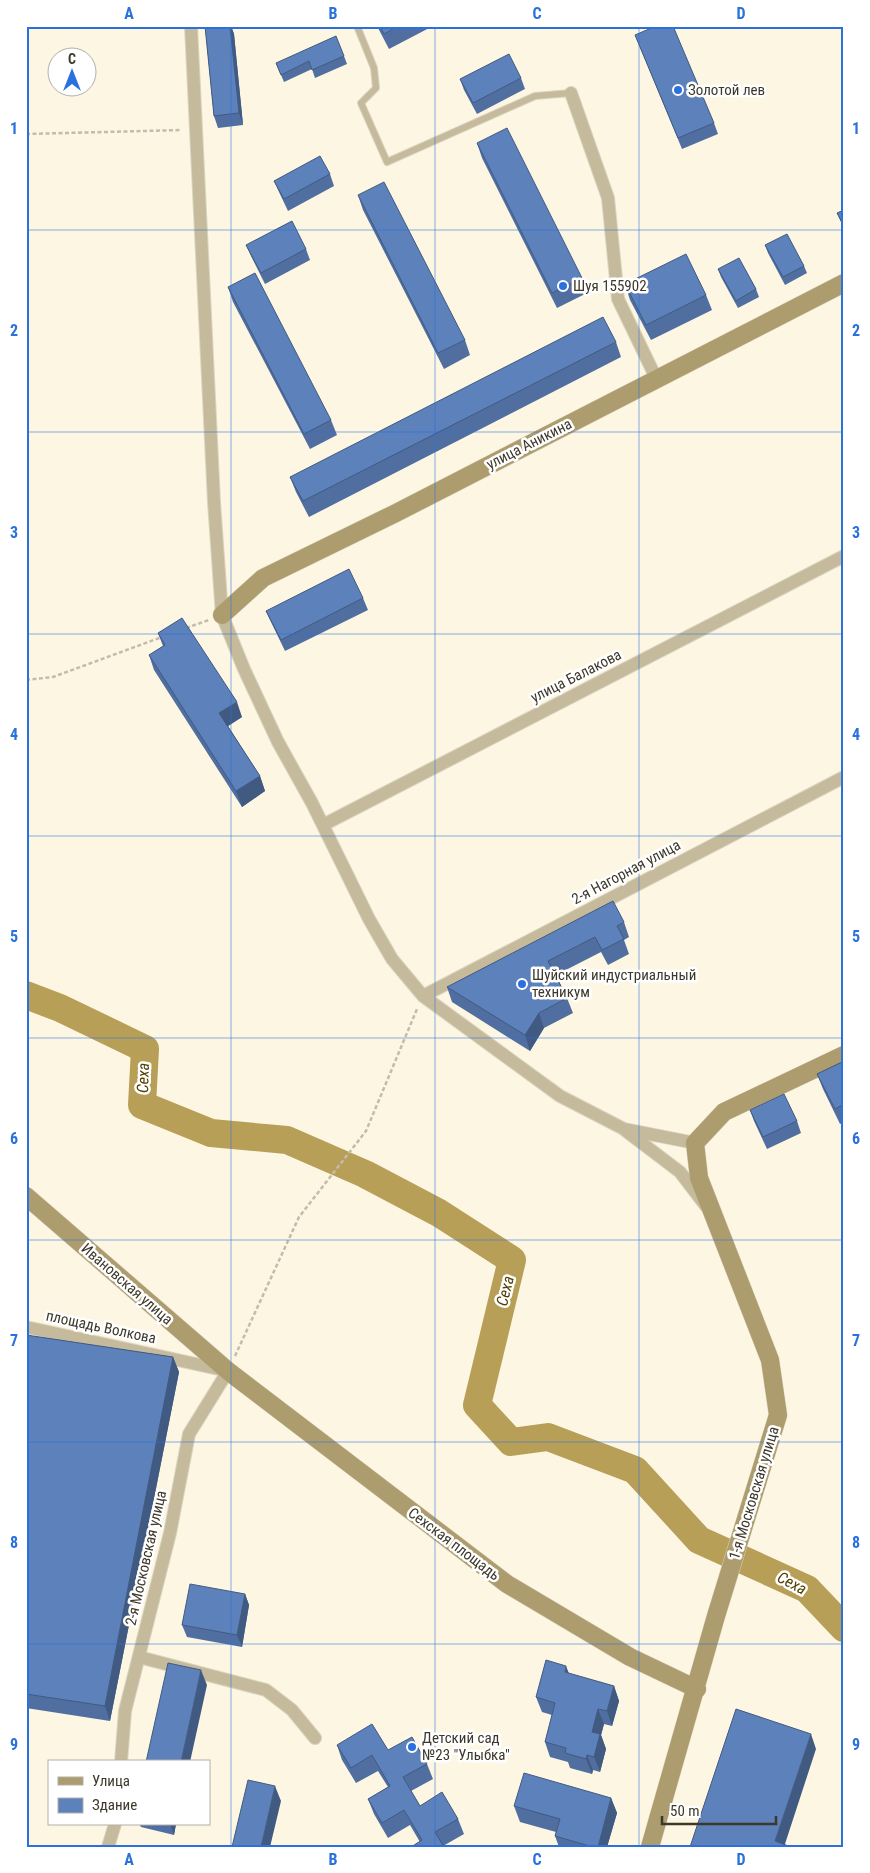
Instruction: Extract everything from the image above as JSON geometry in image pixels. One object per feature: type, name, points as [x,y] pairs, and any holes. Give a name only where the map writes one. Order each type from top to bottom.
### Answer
[{"type":"street","points":[[191,26],[214,502],[222,615],[244,669],[278,742],[323,825],[369,919],[392,958],[423,996],[560,1096],[624,1129],[680,1172],[714,1216]]},
{"type":"street","points":[[571,93],[608,198],[618,299],[656,378]]},
{"type":"street","name":"улица Аникина","points":[[222,615],[263,578],[394,514],[844,282]]},
{"type":"street","name":"улица Балакова","points":[[323,825],[844,556]]},
{"type":"street","name":"2-я Нагорная улица","points":[[423,996],[844,777]]},
{"type":"street","points":[[624,1129],[695,1143],[724,1112],[844,1055]]},
{"type":"street","name":"1-я Московская улица","points":[[650,1847],[697,1689],[716,1616],[766,1459],[778,1415],[770,1360],[698,1178],[695,1143]]},
{"type":"street","name":"Ивановская улица","points":[[26,1196],[228,1371]]},
{"type":"street","name":"площадь Волкова","points":[[26,1327],[228,1371]]},
{"type":"street","name":"2-я Московская улица","points":[[121,1760],[125,1711],[170,1533],[189,1434],[228,1371]]},
{"type":"street","name":"Сехская площадь","points":[[228,1371],[506,1584],[630,1657],[697,1689]]},
{"type":"street","points":[[139,1657],[266,1690],[292,1710],[315,1738]]},
{"type":"street","points":[[108,1847],[114,1826]]},
{"type":"lane","points":[[357,26],[374,68],[376,88],[361,103],[386,162],[535,96],[571,93]]},
{"type":"path","points":[[26,134],[196,130]]},
{"type":"path","points":[[184,629],[222,615]]},
{"type":"path","points":[[26,680],[53,677],[166,636]]},
{"type":"path","points":[[228,1371],[299,1217],[366,1131],[423,996]]},
{"type":"building","points":[[205,26],[230,26],[239,113],[214,116]]},
{"type":"building","points":[[380,26],[398,26],[384,34]]},
{"type":"building","name":"Золотой лев","points":[[656,26],[673,26],[714,123],[678,138],[635,35]]},
{"type":"building","points":[[336,36],[344,56],[312,70],[309,61],[281,75],[276,63]]},
{"type":"building","points":[[509,54],[521,78],[473,103],[460,79]]},
{"type":"building","points":[[507,128],[582,278],[552,293],[477,143]]},
{"type":"building","points":[[320,156],[330,174],[284,199],[274,181]]},
{"type":"building","points":[[384,182],[465,340],[438,353],[358,195]]},
{"type":"building","points":[[844,210],[844,226],[837,213]]},
{"type":"building","points":[[292,221],[306,249],[261,273],[246,245]]},
{"type":"building","points":[[787,234],[804,266],[783,277],[765,245]]},
{"type":"building","points":[[686,254],[706,295],[646,325],[625,284]]},
{"type":"building","points":[[739,258],[756,289],[736,301],[718,269]]},
{"type":"building","points":[[255,273],[331,420],[304,434],[228,287]]},
{"type":"building","points":[[603,317],[616,342],[303,501],[290,477]]},
{"type":"building","points":[[349,569],[363,598],[281,640],[266,611]]},
{"type":"building","points":[[182,618],[237,702],[219,713],[260,776],[236,791],[149,655],[165,645],[158,633]]},
{"type":"building","points":[[613,901],[624,922],[617,926],[624,939],[602,950],[595,937],[548,961],[567,998],[539,1013],[525,1035],[447,987]]},
{"type":"building","points":[[844,1061],[844,1104],[835,1109],[817,1074]]},
{"type":"building","points":[[784,1094],[797,1121],[763,1137],[750,1110]]},
{"type":"building","points":[[26,1335],[173,1357],[105,1706],[26,1694]]},
{"type":"building","points":[[190,1584],[245,1594],[237,1635],[182,1625]]},
{"type":"building","points":[[546,1660],[566,1666],[565,1672],[614,1686],[607,1711],[598,1709],[592,1732],[600,1734],[594,1757],[587,1755],[586,1759],[565,1753],[566,1748],[545,1742],[555,1703],[536,1697]]},
{"type":"building","points":[[168,1663],[201,1670],[181,1760],[146,1760]]},
{"type":"building","points":[[736,1709],[811,1734],[775,1841],[791,1847],[690,1847]]},
{"type":"building","points":[[372,1724],[388,1750],[412,1737],[427,1764],[403,1777],[420,1806],[442,1792],[458,1819],[435,1832],[444,1847],[411,1847],[422,1840],[404,1810],[382,1823],[368,1799],[390,1786],[372,1755],[351,1768],[337,1745]]},
{"type":"building","points":[[524,1773],[611,1798],[598,1847],[555,1836],[560,1819],[514,1806]]},
{"type":"building","points":[[248,1780],[275,1786],[261,1847],[232,1847]]},
{"type":"waterway","name":"Сеха","points":[[26,995],[60,1008],[145,1049],[142,1105],[211,1133],[287,1140],[365,1174],[439,1213],[512,1260],[477,1405],[511,1442],[548,1437],[635,1470],[699,1540],[807,1589],[844,1628]]},
{"type":"place","name":"Золотой лев","points":[[678,90]]},
{"type":"place","name":"Шуя 155902","points":[[563,286]]},
{"type":"place","name":"Шуйский индустриальный техникум","points":[[522,984]]},
{"type":"place","name":"Детский сад №23 \"Улыбка\"","points":[[412,1747]]}]
